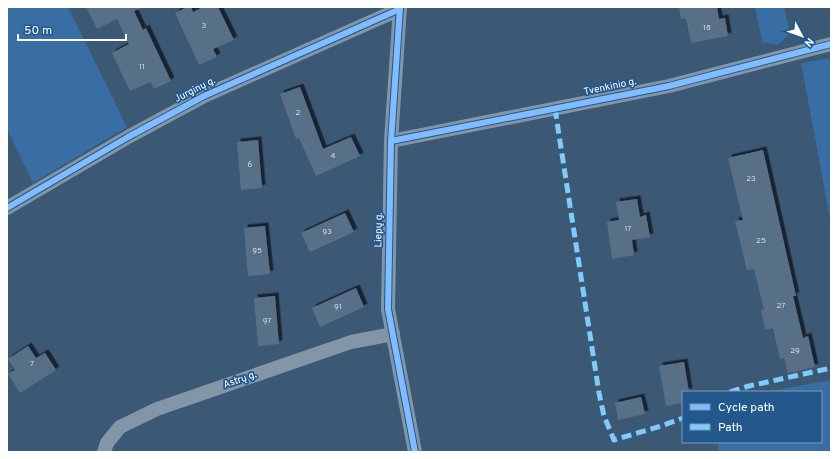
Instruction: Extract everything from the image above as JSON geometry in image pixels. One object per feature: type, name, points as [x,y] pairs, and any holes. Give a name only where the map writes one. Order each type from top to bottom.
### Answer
[{"type":"street","name":"Liepų g.","points":[[400,8],[391,142],[388,309],[415,452]]},
{"type":"street","name":"Jurginų g.","points":[[7,208],[128,137],[204,96],[400,8]]},
{"type":"street","name":"Tvenkinio g.","points":[[391,142],[669,86],[831,44]]},
{"type":"street","name":"Astrų g.","points":[[104,452],[107,443],[120,427],[157,409],[351,342],[393,334]]},
{"type":"shaded area","points":[[7,7],[68,7],[127,127],[33,183],[7,129]]},
{"type":"shaded area","points":[[755,7],[784,7],[790,33],[778,45],[762,42]]},
{"type":"shaded area","points":[[831,58],[831,224],[801,63]]},
{"type":"shaded area","points":[[831,380],[831,452],[718,452],[718,443],[822,443],[822,391],[771,391]]},
{"type":"building","points":[[86,7],[144,7],[134,11],[143,30],[146,28],[171,81],[154,89],[151,82],[130,91],[112,53],[129,44],[117,19],[97,29]]},
{"type":"building","points":[[187,7],[191,7],[193,12],[203,7],[218,7],[234,40],[213,49],[217,57],[199,65],[175,13]]},
{"type":"building","points":[[679,7],[717,7],[719,19],[725,18],[728,36],[691,43],[686,18],[681,19]]},
{"type":"building","points":[[300,87],[323,149],[351,137],[360,156],[316,176],[299,138],[296,139],[280,94]]},
{"type":"building","points":[[258,140],[262,188],[241,190],[237,142]]},
{"type":"building","points":[[763,150],[796,296],[793,296],[803,338],[808,336],[815,367],[788,373],[784,358],[780,359],[773,328],[765,330],[761,310],[764,310],[754,269],[747,270],[735,221],[743,220],[728,158]]},
{"type":"building","points":[[637,199],[640,217],[646,215],[650,237],[632,240],[634,255],[612,259],[607,222],[619,220],[616,202]]},
{"type":"building","points":[[345,213],[354,232],[310,252],[301,233]]},
{"type":"building","points":[[265,226],[270,274],[248,276],[244,228]]},
{"type":"building","points":[[356,288],[364,307],[320,327],[312,308]]},
{"type":"building","points":[[275,296],[279,344],[258,346],[254,298]]},
{"type":"building","points":[[28,346],[36,358],[45,353],[56,370],[20,393],[8,374],[15,370],[8,359]]},
{"type":"building","points":[[684,362],[689,391],[682,391],[682,403],[666,406],[659,366]]},
{"type":"building","points":[[641,397],[645,414],[618,420],[615,403]]},
{"type":"marked path","points":[[555,109],[599,393],[604,416],[614,440],[682,418]]},
{"type":"marked path","points":[[733,391],[749,386],[831,368]]},
{"type":"cycle path","points":[[400,7],[391,141],[388,309],[415,452]]},
{"type":"cycle path","points":[[7,208],[128,137],[204,96],[400,9]]},
{"type":"cycle path","points":[[391,141],[669,86],[831,44]]}]
